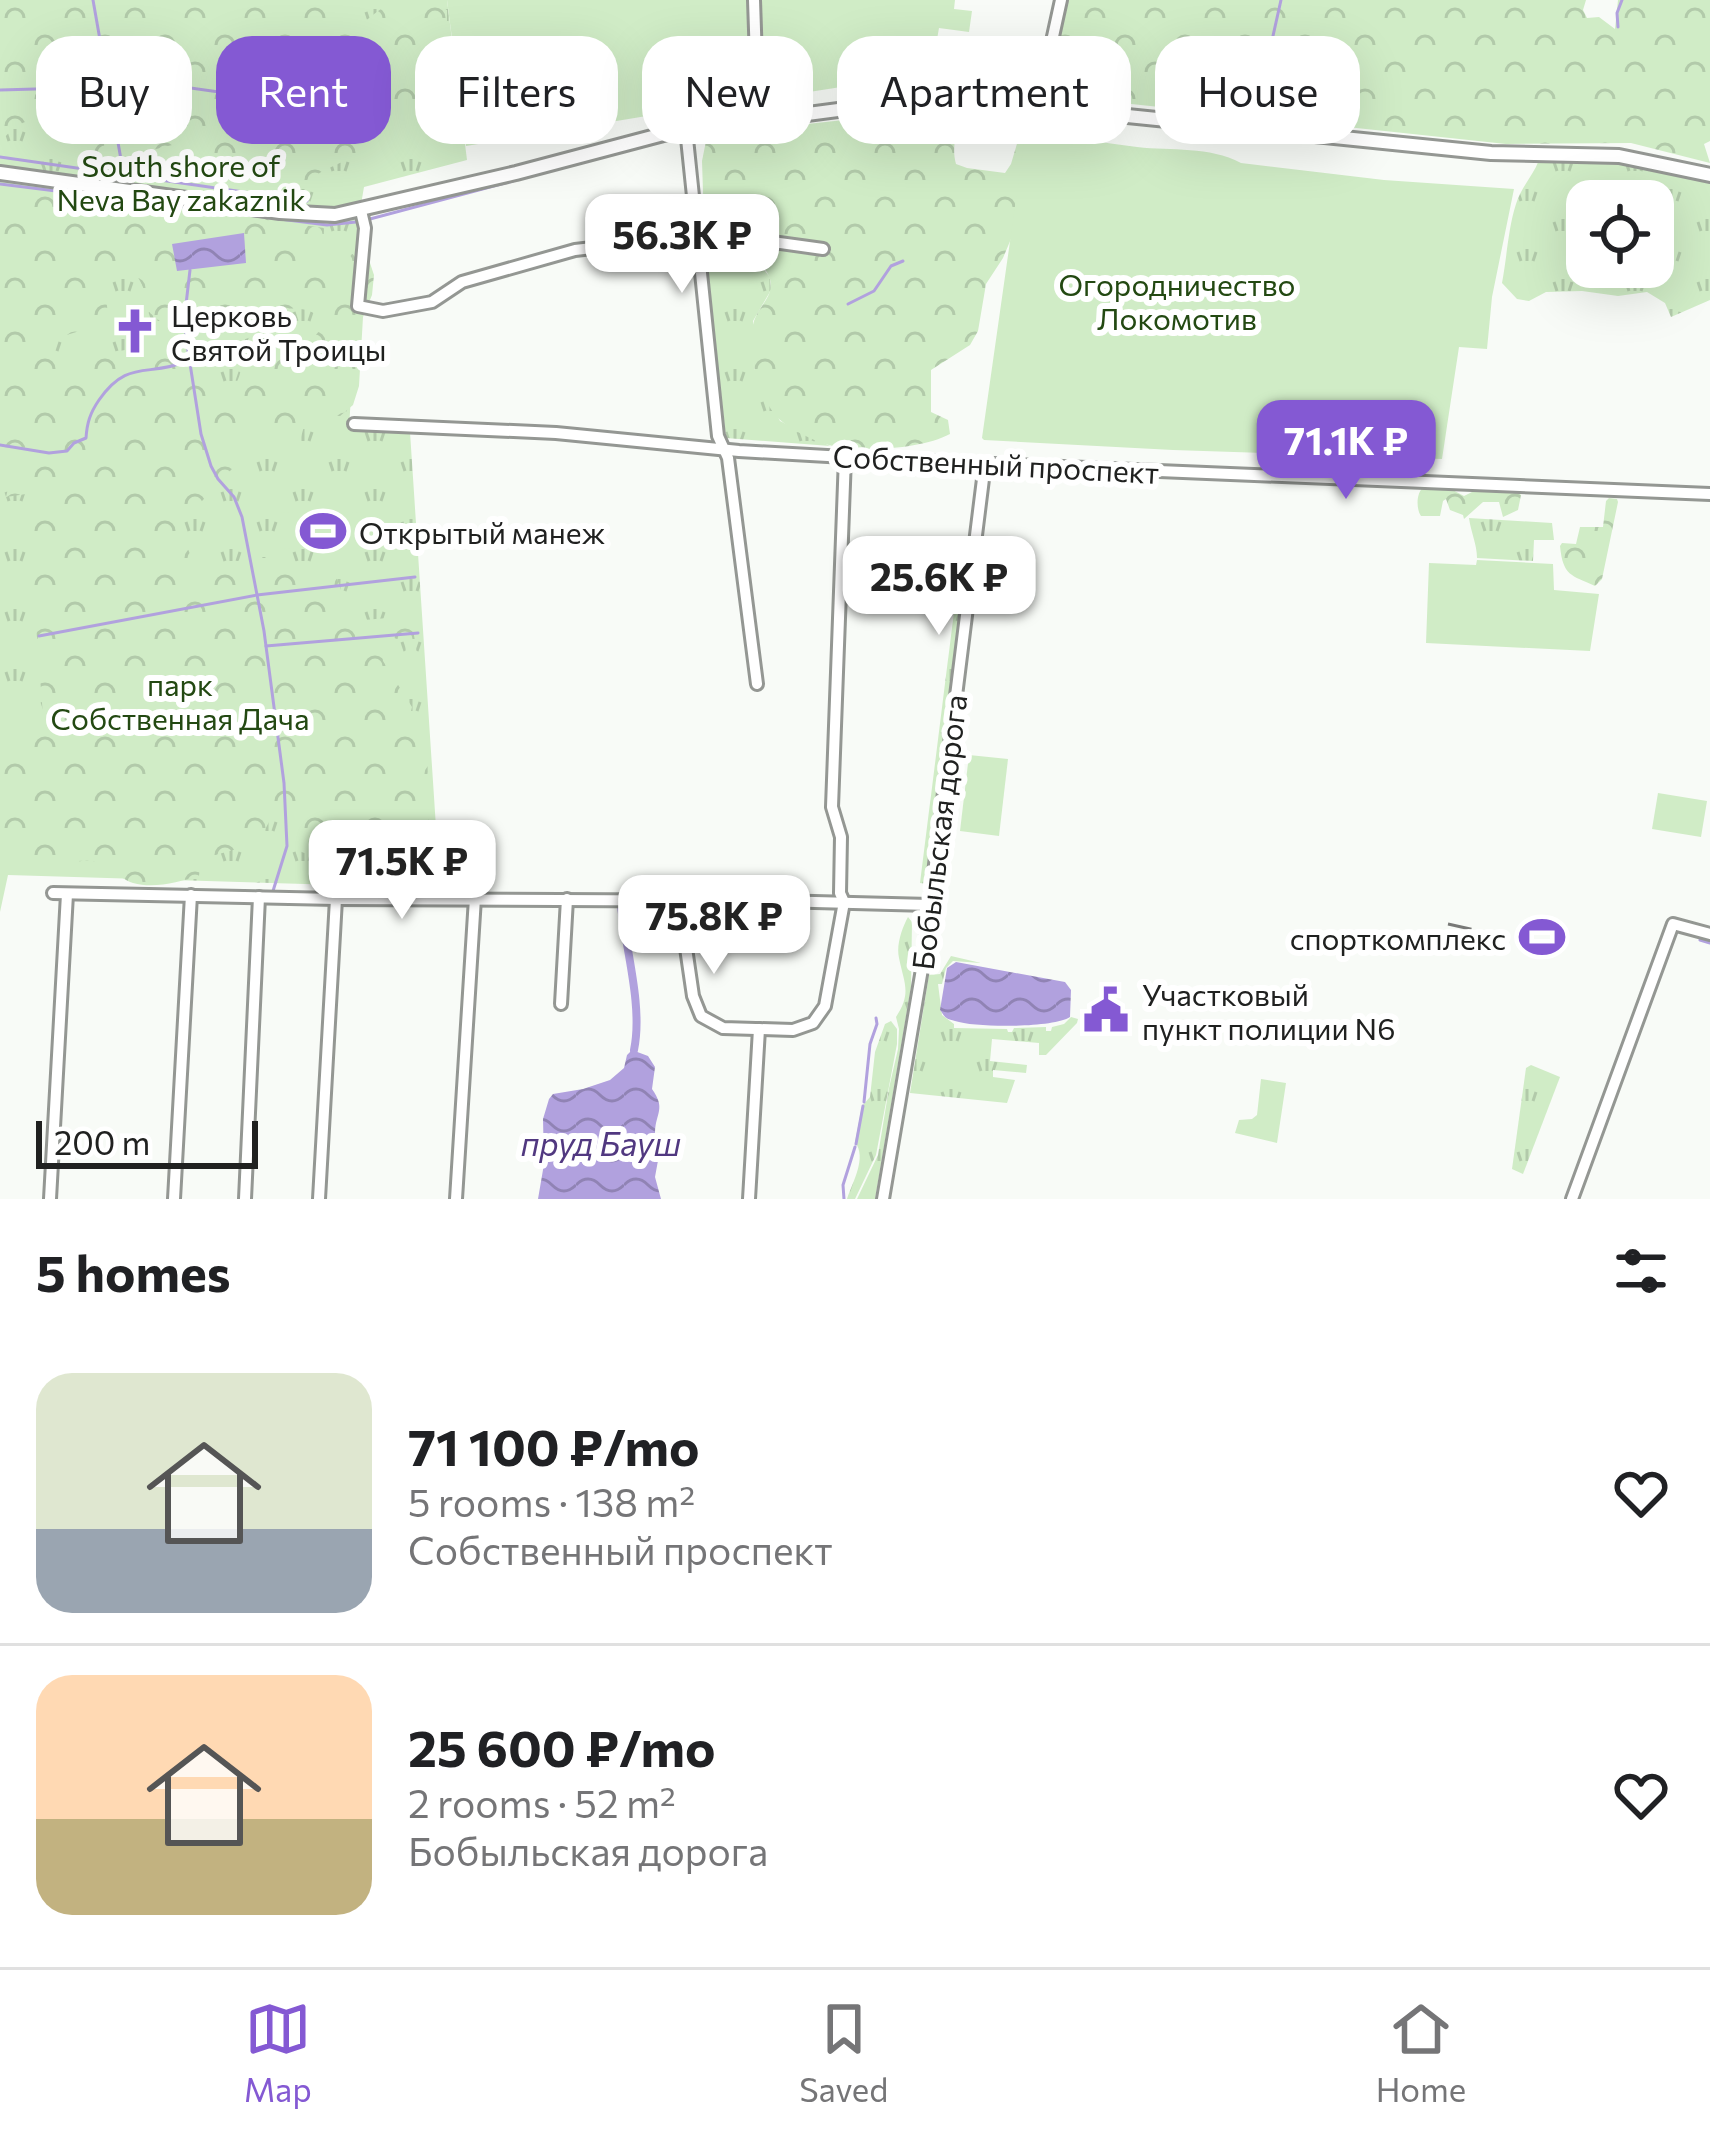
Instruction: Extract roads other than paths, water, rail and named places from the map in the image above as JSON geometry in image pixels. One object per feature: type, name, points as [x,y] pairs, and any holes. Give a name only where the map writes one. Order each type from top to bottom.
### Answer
[{"type":"main road","points":[[1131,115],[1490,153],[1637,158],[1710,175]]},
{"type":"main road","points":[[0,173],[314,216],[361,211],[642,140]]},
{"type":"street","points":[[754,0],[755,36]]},
{"type":"street","points":[[1053,36],[1061,0]]},
{"type":"street","points":[[688,144],[718,436],[729,467],[757,684]]},
{"type":"street","points":[[361,211],[358,306],[383,311],[432,302],[462,282],[562,254],[715,234],[824,249]]},
{"type":"street","name":"Собственный проспект","points":[[354,424],[556,433],[844,457],[1710,494]]},
{"type":"street","points":[[679,900],[693,996],[701,1016],[723,1028],[800,1029],[813,1023],[822,1012],[844,902],[841,836],[832,807],[844,457]]},
{"type":"street","name":"Бобыльская дорога","points":[[883,1199],[914,1021],[985,463]]},
{"type":"street","points":[[50,1199],[60,893],[930,905]]},
{"type":"street","points":[[174,1199],[191,896]]},
{"type":"street","points":[[245,1199],[259,897]]},
{"type":"street","points":[[456,1199],[475,898]]},
{"type":"street","points":[[319,1199],[336,899]]},
{"type":"street","points":[[561,1004],[567,899]]},
{"type":"street","points":[[1572,1199],[1672,924],[1710,934]]},
{"type":"street","points":[[748,1199],[760,1029]]},
{"type":"water","points":[[244,233],[246,263],[177,271],[172,244]]},
{"type":"water","points":[[956,962],[1065,982],[1071,990],[1070,1017],[1014,1026],[947,1018],[940,1010],[947,968]]},
{"type":"water","name":"пруд Бауш","points":[[632,1050],[648,1056],[655,1067],[652,1089],[659,1106],[655,1134],[659,1155],[655,1177],[661,1199],[538,1199],[544,1164],[543,1119],[549,1099],[610,1080],[624,1068]]},
{"type":"waterway","points":[[93,0],[123,171]]},
{"type":"waterway","points":[[1273,36],[1281,0]]},
{"type":"waterway","points":[[1618,27],[1622,0]]},
{"type":"waterway","points":[[192,88],[216,92]]},
{"type":"waterway","points":[[0,90],[36,89]]},
{"type":"waterway","points":[[0,157],[307,201]]},
{"type":"waterway","points":[[370,219],[513,181]]},
{"type":"waterway","points":[[0,184],[327,225],[356,222]]},
{"type":"waterway","points":[[848,304],[874,291],[891,266],[903,261]]},
{"type":"waterway","points":[[190,270],[186,338],[201,434],[211,466],[242,517],[264,631],[284,783],[287,846],[273,891]]},
{"type":"waterway","points":[[0,445],[67,451],[86,438],[93,409],[120,379],[187,361]]},
{"type":"waterway","points":[[39,636],[257,595],[415,577]]},
{"type":"waterway","points":[[266,646],[418,633]]},
{"type":"waterway","points":[[330,894],[350,894]]},
{"type":"waterway","points":[[414,894],[435,894]]},
{"type":"waterway","points":[[621,906],[635,997],[634,1050]]},
{"type":"waterway","points":[[1700,940],[1710,943]]},
{"type":"waterway","points":[[864,1102],[876,1018]]},
{"type":"waterway","points":[[856,1144],[863,1106]]},
{"type":"waterway","points":[[844,1199],[843,1185],[855,1147]]},
{"type":"railway","points":[[1448,924],[1475,930]]},
{"type":"place","name":"Церковь Святой Троицы","points":[[135,331]]},
{"type":"place","name":"Открытый манеж","points":[[323,531]]},
{"type":"place","name":"спорткомплекс","points":[[1542,937]]},
{"type":"place","name":"Участковый пункт полиции N6","points":[[1106,1010]]},
{"type":"park label","name":"South shore of Neva Bay zakaznik","points":[[181,181]]},
{"type":"park label","name":"Огородничество Локомотив","points":[[1177,300]]},
{"type":"park label","name":"парк Собственная Дача","points":[[180,700]]}]
